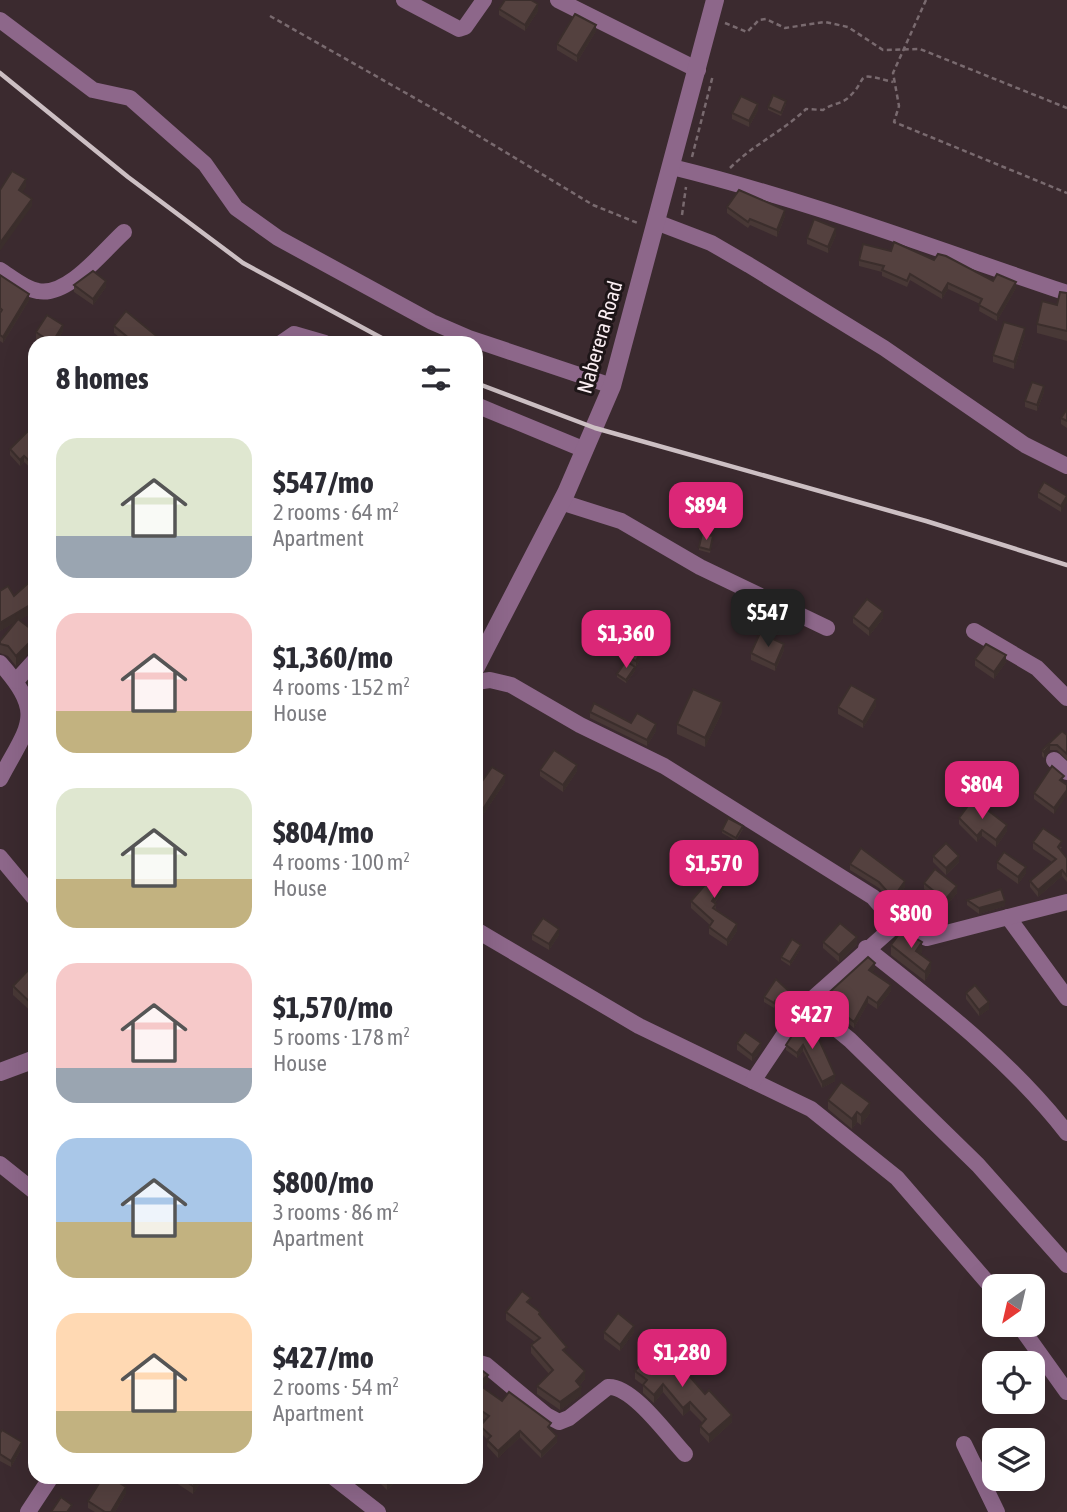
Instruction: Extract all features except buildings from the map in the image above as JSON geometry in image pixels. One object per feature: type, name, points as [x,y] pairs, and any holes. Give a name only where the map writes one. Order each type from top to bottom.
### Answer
[{"type":"street","points":[[404,0],[459,29],[465,27],[484,0]]},
{"type":"street","points":[[558,0],[698,70]]},
{"type":"street","name":"Naberera Road","points":[[483,653],[561,502],[612,386],[654,225],[680,169],[698,70],[720,13]]},
{"type":"street","points":[[0,20],[93,90],[126,96],[141,106],[205,164],[236,208],[278,237],[432,322],[464,336]]},
{"type":"street","points":[[680,169],[720,178],[915,240],[1067,293]]},
{"type":"street","points":[[654,225],[679,229],[749,265],[884,348],[1025,445],[1067,466]]},
{"type":"street","points":[[0,270],[38,291],[59,289],[72,282],[124,232]]},
{"type":"street","points":[[483,343],[612,386]]},
{"type":"street","points":[[483,408],[585,450]]},
{"type":"street","points":[[561,502],[621,521],[700,567],[827,628]]},
{"type":"street","points":[[974,631],[1037,668],[1067,698]]},
{"type":"street","points":[[0,663],[16,681],[28,701]]},
{"type":"street","points":[[16,681],[28,668]]},
{"type":"street","points":[[483,682],[499,681],[511,685],[580,725],[664,765],[873,897],[898,926],[927,938],[1067,902]]},
{"type":"street","points":[[0,779],[28,722]]},
{"type":"street","points":[[1054,760],[1067,772]]},
{"type":"street","points":[[0,857],[28,891]]},
{"type":"street","points":[[1008,917],[1067,998]]},
{"type":"street","points":[[753,1081],[789,1023],[806,1004],[866,948],[898,926]]},
{"type":"street","points":[[483,934],[639,1026],[811,1109],[888,1170],[982,1275]]},
{"type":"street","points":[[866,948],[1008,1067],[1035,1092],[1067,1133]]},
{"type":"street","points":[[806,1004],[850,1040],[978,1165],[1067,1265]]},
{"type":"street","points":[[0,1072],[28,1062]]},
{"type":"street","points":[[0,1164],[28,1186]]},
{"type":"street","points":[[1028,1337],[1067,1392]]},
{"type":"street","points":[[483,1364],[546,1415],[559,1422],[569,1418],[608,1387],[620,1389],[634,1398],[685,1454]]},
{"type":"street","points":[[964,1444],[998,1512]]},
{"type":"street","points":[[28,1512],[46,1484]]},
{"type":"street","points":[[342,1484],[378,1512]]},
{"type":"path","points":[[926,0],[893,73],[899,106],[893,119],[898,125],[1067,193]]},
{"type":"path","points":[[720,13],[747,32],[759,20],[766,19],[785,28],[825,22],[848,27],[884,50],[920,49],[1067,108]]},
{"type":"path","points":[[271,16],[434,108],[593,205],[654,225]]},
{"type":"path","points":[[679,229],[680,169],[716,64]]},
{"type":"path","points":[[720,178],[755,145],[788,126],[806,109],[823,110],[830,104],[846,100],[860,79],[867,76],[893,82]]},
{"type":"railway","points":[[0,73],[128,177],[243,263],[378,336]]},
{"type":"railway","points":[[483,386],[595,428],[926,521],[1067,565]]}]
